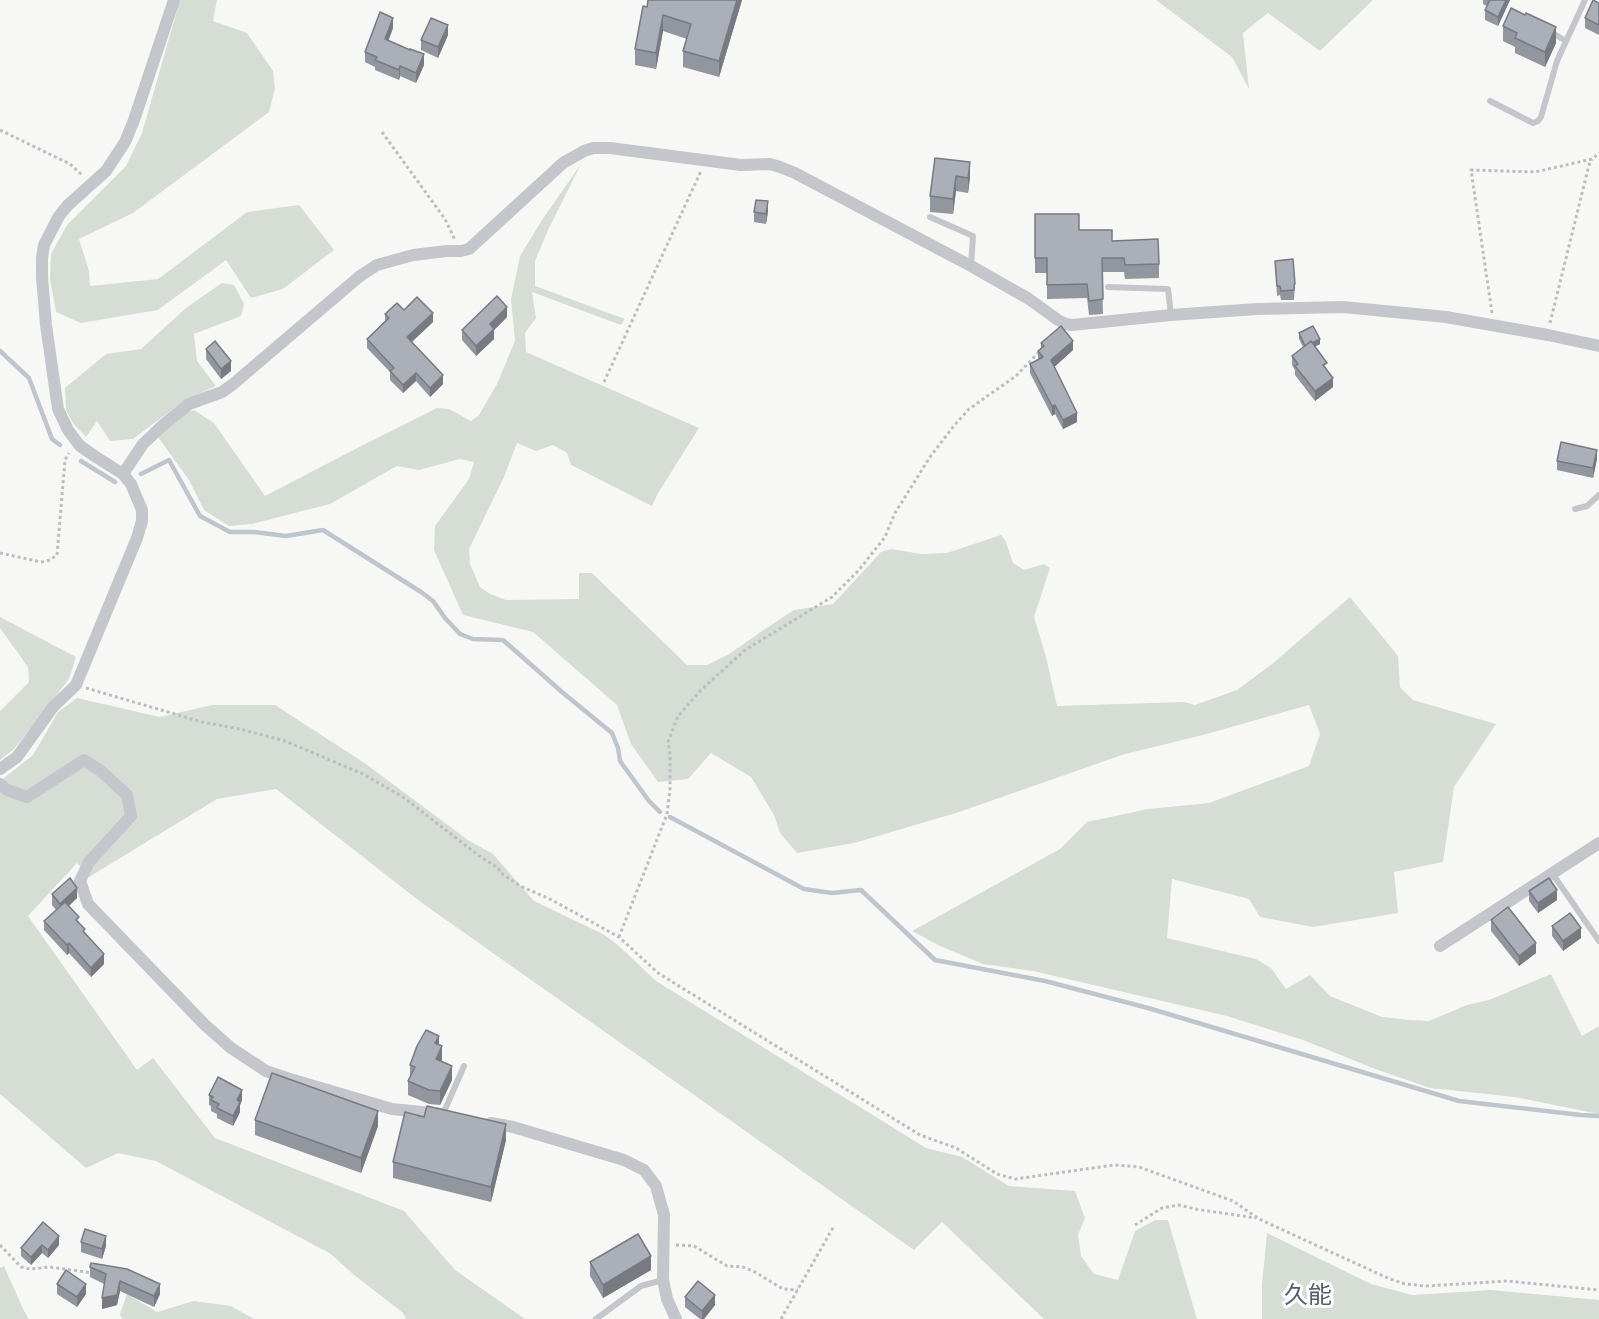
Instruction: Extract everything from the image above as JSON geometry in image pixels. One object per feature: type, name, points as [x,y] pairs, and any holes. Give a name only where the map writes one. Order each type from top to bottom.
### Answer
[{"type":"street","points":[[0,769],[16,757],[53,706],[76,685],[142,521],[142,510],[131,484],[123,474],[81,446],[68,430],[58,409],[46,325],[42,258],[44,245],[59,216],[106,171],[125,142],[174,0]]},
{"type":"street","points":[[123,474],[143,444],[163,425],[189,404],[222,392],[232,385],[360,276],[377,265],[413,255],[469,249],[563,163],[593,148],[610,148],[741,165],[770,165],[795,173],[971,266],[1029,299],[1058,321],[1066,324],[1257,309],[1343,307],[1446,317],[1599,346]]},
{"type":"street","points":[[0,784],[7,790],[27,797],[84,760],[126,795],[131,816],[89,862],[80,881],[88,904],[205,1025],[231,1048],[266,1071],[290,1080],[392,1109],[449,1115]]},
{"type":"street","points":[[1440,946],[1599,843]]},
{"type":"street","points":[[478,1120],[513,1127],[591,1150],[624,1160],[644,1170],[656,1186],[664,1215],[663,1280],[667,1299],[676,1319]]},
{"type":"lane","points":[[1490,101],[1533,123],[1538,121],[1557,62],[1585,0]]},
{"type":"lane","points":[[1545,29],[1566,41]]},
{"type":"lane","points":[[930,217],[973,236],[971,266]]},
{"type":"lane","points":[[1107,287],[1168,289],[1171,315]]},
{"type":"lane","points":[[1575,509],[1587,506],[1599,495]]},
{"type":"lane","points":[[1552,873],[1599,941]]},
{"type":"lane","points":[[449,1115],[465,1066]]},
{"type":"lane","points":[[596,1319],[641,1286],[663,1280]]},
{"type":"path","points":[[0,130],[70,164],[93,184]]},
{"type":"path","points":[[382,132],[445,219],[461,251]]},
{"type":"path","points":[[1494,325],[1471,170],[1535,172],[1592,159],[1599,153]]},
{"type":"path","points":[[1548,335],[1592,159]]},
{"type":"path","points":[[604,382],[706,160]]},
{"type":"path","points":[[619,937],[667,814],[670,789],[668,742],[678,716],[701,690],[744,650],[832,597],[859,570],[885,537],[895,513],[930,457],[953,427],[969,409],[1016,376],[1045,346]]},
{"type":"path","points":[[0,553],[41,562],[57,555],[65,460],[70,452],[81,446]]},
{"type":"path","points":[[76,685],[202,722],[285,741],[363,774],[404,797],[520,886],[550,899],[619,937],[658,973],[920,1136],[956,1148],[998,1174],[1015,1179],[1114,1165],[1139,1167],[1233,1201],[1259,1219],[1405,1284],[1426,1286],[1507,1281],[1599,1290]]},
{"type":"path","points":[[1135,1225],[1162,1208],[1179,1205],[1259,1219]]},
{"type":"path","points":[[781,1319],[834,1226]]},
{"type":"path","points":[[664,1247],[683,1244],[694,1246],[727,1266],[743,1267],[783,1289],[798,1290]]},
{"type":"path","points":[[0,1245],[21,1267],[30,1269],[50,1267],[101,1273]]},
{"type":"shaded area","points":[[180,0],[217,0],[213,21],[247,33],[273,71],[275,89],[269,112],[133,213],[79,239],[89,271],[90,286],[158,279],[247,212],[299,205],[334,250],[283,289],[251,298],[226,260],[158,310],[81,323],[56,312],[50,279],[51,254],[67,225],[126,166],[142,133]]},
{"type":"shaded area","points":[[1156,0],[1373,0],[1320,51],[1268,13],[1243,33],[1249,89],[1232,57]]},
{"type":"shaded area","points":[[581,164],[535,261],[535,286],[625,319],[621,325],[532,292],[536,318],[525,333],[526,352],[699,428],[652,506],[571,465],[567,453],[553,445],[536,451],[517,443],[504,477],[469,549],[470,564],[480,587],[506,600],[579,599],[579,573],[592,573],[687,665],[707,665],[729,654],[794,610],[833,604],[881,552],[891,549],[921,554],[947,553],[1001,535],[1006,542],[1013,563],[1024,570],[1044,564],[1050,568],[1034,617],[1057,706],[1184,702],[1195,705],[1237,690],[1272,664],[1350,597],[1398,656],[1400,687],[1413,700],[1496,724],[1454,787],[1443,862],[1394,872],[1398,913],[1313,927],[1260,917],[1249,899],[1172,879],[1167,938],[1256,959],[1271,968],[1286,989],[1310,975],[1330,996],[1382,1017],[1410,1020],[1429,1021],[1467,1005],[1489,1000],[1551,974],[1582,1036],[1599,1026],[1599,1114],[1515,1097],[1430,1088],[1303,1040],[1227,1016],[1033,971],[983,964],[940,946],[912,931],[1060,849],[1087,822],[1148,809],[1209,803],[1309,766],[1320,734],[1309,705],[1125,754],[956,813],[854,843],[797,853],[780,833],[774,815],[751,777],[711,753],[688,779],[658,782],[631,744],[617,705],[533,632],[463,615],[434,550],[435,526],[469,479],[474,462],[460,459],[419,470],[397,466],[330,504],[252,524],[229,526],[204,510],[189,480],[158,437],[180,415],[194,410],[214,423],[265,496],[437,408],[449,409],[471,421],[479,415],[497,384],[515,341],[511,299],[520,256]]},
{"type":"shaded area","points":[[222,283],[234,285],[244,304],[241,316],[194,334],[197,361],[216,386],[182,402],[133,439],[110,441],[97,421],[86,437],[73,423],[66,410],[65,388],[106,354],[141,349],[186,308]]},
{"type":"shaded area","points":[[0,617],[76,657],[69,679],[14,749],[0,760],[0,711],[29,682],[28,667],[0,628]]},
{"type":"shaded area","points":[[77,698],[160,717],[212,705],[275,705],[366,764],[468,840],[493,854],[534,901],[603,934],[656,981],[926,1148],[962,1157],[1009,1186],[1075,1191],[1085,1218],[1078,1235],[1081,1256],[1094,1274],[1118,1280],[1135,1231],[1155,1220],[1168,1220],[1197,1319],[1044,1319],[942,1222],[914,1250],[422,903],[276,789],[217,799],[89,877],[77,863],[28,916],[137,1070],[153,1058],[215,1138],[404,1211],[455,1270],[525,1319],[406,1319],[403,1313],[331,1254],[156,1161],[118,1153],[86,1168],[0,1094],[0,781],[33,755],[58,712]]},
{"type":"shaded area","points":[[1267,1233],[1371,1284],[1412,1295],[1491,1290],[1599,1300],[1599,1319],[1262,1319],[1262,1285]]},
{"type":"shaded area","points":[[4,1266],[29,1319],[0,1319],[0,1268]]},
{"type":"shaded area","points":[[127,1294],[157,1312],[194,1301],[231,1306],[254,1319],[122,1319],[120,1314]]},
{"type":"building","points":[[648,0],[737,0],[719,61],[683,51],[691,24],[663,15],[656,53],[635,49],[643,6],[647,7]]},
{"type":"building","points":[[1490,0],[1506,0],[1498,17],[1485,10]]},
{"type":"building","points":[[1593,0],[1599,3],[1599,25],[1585,18]]},
{"type":"building","points":[[1511,8],[1556,27],[1545,52],[1515,38],[1517,33],[1503,26]]},
{"type":"building","points":[[380,12],[393,18],[385,39],[424,54],[416,73],[400,66],[399,70],[375,60],[377,57],[365,52]]},
{"type":"building","points":[[431,18],[448,25],[438,47],[421,40]]},
{"type":"building","points":[[935,158],[970,162],[968,178],[956,176],[953,199],[930,196]]},
{"type":"building","points":[[756,200],[768,201],[766,214],[754,212]]},
{"type":"building","points":[[1035,214],[1079,214],[1079,230],[1112,230],[1112,241],[1158,239],[1159,264],[1125,265],[1124,258],[1102,258],[1103,299],[1089,301],[1087,284],[1047,285],[1047,258],[1035,258]]},
{"type":"building","points":[[1293,259],[1294,290],[1281,291],[1280,286],[1277,286],[1275,261]]},
{"type":"building","points":[[497,296],[507,307],[490,324],[494,329],[476,346],[462,330]]},
{"type":"building","points":[[417,297],[433,313],[407,337],[443,375],[430,388],[416,373],[403,385],[390,371],[394,368],[367,339],[389,318],[385,314],[397,303],[404,310]]},
{"type":"building","points":[[1061,326],[1073,341],[1051,360],[1077,413],[1063,420],[1055,405],[1052,406],[1030,364],[1043,357],[1038,351],[1044,346],[1041,343]]},
{"type":"building","points":[[1313,326],[1320,339],[1312,343],[1311,341],[1305,346],[1299,333]]},
{"type":"building","points":[[215,341],[231,361],[221,369],[206,349]]},
{"type":"building","points":[[1311,341],[1327,363],[1323,365],[1333,378],[1315,391],[1295,366],[1298,364],[1292,356]]},
{"type":"building","points":[[1561,442],[1597,450],[1593,468],[1557,461]]},
{"type":"building","points":[[70,878],[77,888],[60,904],[52,894]]},
{"type":"building","points":[[1549,878],[1557,890],[1538,903],[1529,891]]},
{"type":"building","points":[[65,902],[79,917],[76,920],[85,929],[83,931],[104,954],[91,968],[69,943],[67,945],[44,921]]},
{"type":"building","points":[[1508,907],[1536,943],[1519,956],[1491,920]]},
{"type":"building","points":[[1570,913],[1581,928],[1563,941],[1552,926]]},
{"type":"building","points":[[426,1030],[439,1036],[435,1043],[442,1046],[436,1059],[452,1066],[440,1091],[429,1090],[408,1081],[415,1067],[410,1065]]},
{"type":"building","points":[[272,1073],[378,1111],[361,1158],[255,1120]]},
{"type":"building","points":[[218,1077],[242,1090],[237,1100],[240,1102],[233,1116],[217,1108],[219,1104],[211,1100],[213,1097],[209,1095]]},
{"type":"building","points":[[427,1106],[506,1124],[491,1187],[393,1162],[405,1112],[424,1117]]},
{"type":"building","points":[[43,1222],[59,1236],[48,1250],[42,1245],[31,1257],[21,1248]]},
{"type":"building","points":[[85,1229],[106,1236],[102,1249],[81,1242]]},
{"type":"building","points":[[638,1234],[651,1256],[603,1285],[590,1262]]},
{"type":"building","points":[[91,1263],[127,1269],[160,1284],[154,1296],[120,1281],[117,1295],[102,1298],[106,1274],[90,1267]]},
{"type":"building","points":[[66,1270],[86,1284],[77,1297],[57,1284]]},
{"type":"building","points":[[698,1281],[715,1295],[702,1311],[685,1297]]},
{"type":"waterway","points":[[0,351],[29,378],[52,439],[60,445]]},
{"type":"waterway","points":[[141,474],[169,460],[200,516],[230,532],[286,536],[323,530],[433,601],[460,634],[473,639],[503,640],[612,733],[620,761],[649,801],[660,812]]},
{"type":"waterway","points":[[81,461],[115,482]]},
{"type":"waterway","points":[[670,817],[804,889],[832,893],[861,890],[935,960],[1045,981],[1148,1008],[1459,1101],[1599,1116]]},
{"type":"district","name":"久能","points":[[1308,1297]]}]
